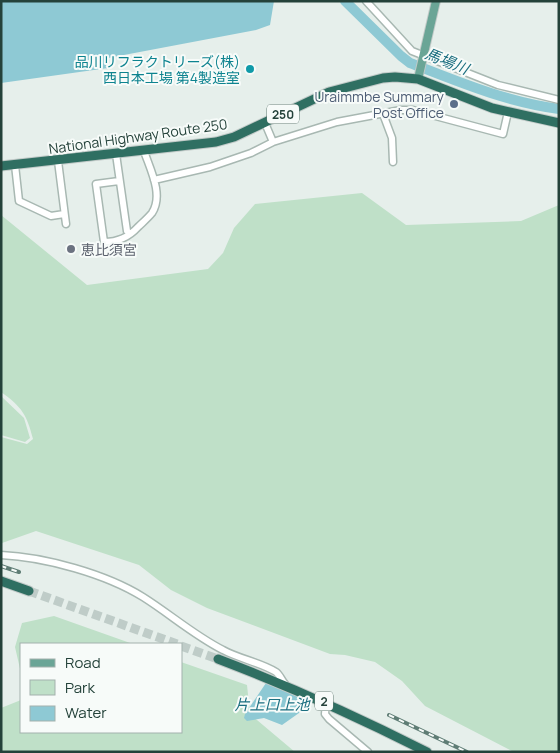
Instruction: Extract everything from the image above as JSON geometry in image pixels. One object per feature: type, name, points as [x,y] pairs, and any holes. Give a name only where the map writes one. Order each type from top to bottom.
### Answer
[{"type":"highway","name":"National Highway Route 250","points":[[1,166],[216,142],[234,137],[329,92],[383,78],[395,77],[419,77],[492,108],[559,123]]},
{"type":"highway","points":[[1,581],[29,591]]},
{"type":"highway","name":"2","points":[[218,659],[285,684],[326,702],[427,752]]},
{"type":"main road","points":[[419,77],[436,1]]},
{"type":"street","points":[[366,1],[412,51],[498,84],[559,100]]},
{"type":"street","points":[[154,180],[210,167],[251,153],[273,142],[337,122],[401,110],[413,110],[503,134],[508,112]]},
{"type":"street","points":[[383,114],[392,138],[393,162]]},
{"type":"street","points":[[265,123],[273,142]]},
{"type":"street","points":[[119,181],[96,184],[104,242],[121,240],[130,234],[152,213],[157,202],[154,180],[144,150]]},
{"type":"street","points":[[116,154],[127,231],[130,234]]},
{"type":"street","points":[[58,161],[66,224]]},
{"type":"street","points":[[16,165],[19,201],[50,216],[64,214]]},
{"type":"street","points":[[1,555],[14,555],[76,569],[112,581],[141,596],[204,640],[224,651],[277,673],[285,684]]},
{"type":"street","points":[[326,702],[325,714],[329,719],[368,752]]},
{"type":"green space","points":[[362,193],[406,225],[521,221],[559,205],[559,752],[514,752],[425,706],[402,681],[375,662],[345,655],[330,654],[207,608],[171,590],[139,565],[36,531],[1,542],[1,437],[27,444],[33,439],[23,412],[1,392],[1,215],[87,285],[208,269],[223,253],[234,228],[255,204]]},
{"type":"green space","points":[[1,396],[24,418],[30,438],[25,442],[1,435]]},
{"type":"green space","points":[[54,616],[130,643],[20,643],[20,669],[15,647],[22,623]]},
{"type":"green space","points":[[182,662],[247,685],[250,714],[295,752],[1,752],[1,708],[20,700],[20,733],[182,733]]},
{"type":"water","points":[[1,1],[274,1],[270,25],[256,30],[108,58],[108,68],[1,83]]},
{"type":"water","name":"片上口上池","points":[[266,683],[305,701],[299,713],[282,725],[264,718],[247,721],[244,718]]},
{"type":"waterway","name":"馬場川","points":[[345,1],[410,63],[520,102],[559,109]]},
{"type":"tunnel","points":[[29,591],[174,643]]},
{"type":"tunnel","points":[[182,646],[218,659]]},
{"type":"railway","points":[[1,566],[19,572]]},
{"type":"railway","points":[[389,715],[467,752]]},
{"type":"place","name":"品川リフラクトリーズ(株) 西日本工場 第4製造室","points":[[250,69]]},
{"type":"place","name":"Uraimmbe Summary Post Office","points":[[454,104]]},
{"type":"place","name":"恵比須宮","points":[[71,249]]}]
